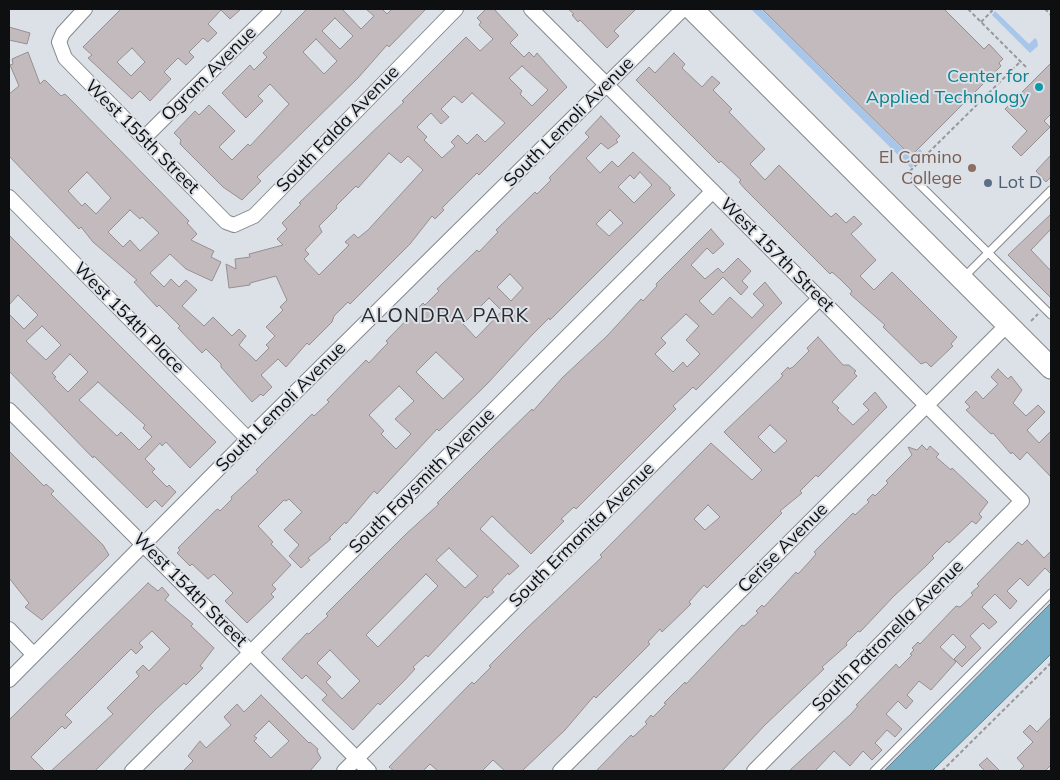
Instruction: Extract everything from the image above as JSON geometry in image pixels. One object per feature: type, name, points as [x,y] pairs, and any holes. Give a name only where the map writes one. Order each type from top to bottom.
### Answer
[{"type":"main road","points":[[692,9],[1051,368]]},
{"type":"street","name":"West 155th Street","points":[[85,9],[68,25],[59,42],[61,52],[70,64],[214,211]]},
{"type":"street","name":"Ogram Avenue","points":[[144,138],[274,9]]},
{"type":"street","name":"South Falda Avenue","points":[[214,211],[226,222],[234,225],[254,216],[456,9]]},
{"type":"street","name":"West 157th Street","points":[[531,9],[1022,501]]},
{"type":"street","name":"South Lemoli Avenue","points":[[9,680],[248,439],[683,9]]},
{"type":"street","name":"South Faysmith Avenue","points":[[132,771],[713,191]]},
{"type":"street","name":"West 154th Place","points":[[9,197],[248,439]]},
{"type":"street","name":"South Ermanita Avenue","points":[[344,771],[820,298]]},
{"type":"street","name":"Cerise Avenue","points":[[560,771],[1007,325]]},
{"type":"street","name":"West 154th Street","points":[[9,410],[370,771]]},
{"type":"street","name":"South Patronella Avenue","points":[[754,771],[1022,501]]},
{"type":"street","points":[[9,629],[34,655]]},
{"type":"lane","points":[[915,180],[1051,315]]},
{"type":"lane","points":[[962,279],[1051,190]]},
{"type":"lane","points":[[874,771],[1051,593]]},
{"type":"path","points":[[968,9],[1028,68]]},
{"type":"path","points":[[981,22],[992,10],[990,9]]},
{"type":"path","points":[[1045,9],[1051,15]]},
{"type":"path","points":[[908,173],[1021,61]]},
{"type":"path","points":[[1030,321],[1039,312]]},
{"type":"path","points":[[942,771],[1051,663]]},
{"type":"shaded area","points":[[751,9],[761,9],[911,157],[920,149],[925,155],[911,168]]},
{"type":"shaded area","points":[[995,11],[1029,44],[1035,38],[1038,46],[1030,53],[992,15]]},
{"type":"shaded area","points":[[1051,603],[1051,654],[932,771],[884,771]]},
{"type":"building","points":[[121,9],[241,9],[230,19],[221,10],[208,24],[217,33],[208,42],[203,38],[189,52],[194,57],[186,65],[178,58],[164,72],[171,79],[150,101],[140,91],[132,99],[88,58],[92,55],[83,47]],"holes":[[[132,48],[145,62],[131,76],[117,62]]]},
{"type":"building","points":[[307,9],[344,9],[361,29],[374,16],[366,9],[382,9],[387,14],[392,9],[426,9],[389,47],[387,45],[358,78],[257,177],[261,181],[242,200],[223,187],[180,144],[181,140],[174,133],[195,111],[199,115],[209,105],[235,131],[219,147],[232,160],[248,144],[250,146],[289,104],[270,84],[258,96],[263,101],[246,118],[222,93],[250,65],[254,70],[267,57],[263,53]],"holes":[[[335,18],[353,36],[340,49],[322,31]],[[316,39],[337,61],[324,74],[303,52]]]},
{"type":"building","points":[[486,9],[494,9],[518,35],[510,43],[524,57],[529,52],[534,57],[537,53],[567,87],[479,175],[477,173],[442,208],[444,210],[435,219],[432,216],[410,244],[350,304],[348,302],[334,316],[332,322],[309,345],[307,343],[286,367],[278,359],[261,375],[272,387],[263,396],[261,394],[252,402],[221,367],[221,364],[206,349],[202,353],[178,328],[180,326],[159,305],[157,307],[134,282],[137,280],[93,242],[81,227],[79,229],[9,156],[9,94],[19,86],[10,65],[13,64],[12,59],[28,52],[40,84],[44,80],[61,96],[65,94],[189,221],[187,223],[197,234],[191,240],[214,251],[211,257],[221,262],[212,281],[186,269],[170,254],[150,273],[164,287],[171,279],[179,287],[186,280],[197,290],[182,306],[204,326],[213,317],[232,336],[239,329],[246,336],[239,345],[256,361],[269,348],[266,345],[275,336],[266,327],[283,310],[280,307],[287,300],[276,276],[250,283],[250,285],[229,288],[226,264],[236,269],[235,259],[250,257],[249,254],[283,245],[277,239],[287,229],[282,223],[301,204],[299,203],[404,102],[402,101],[466,37],[480,51],[493,39],[479,25],[481,22],[477,18]],"holes":[[[522,66],[548,90],[532,106],[520,94],[522,91],[509,78]],[[472,93],[505,123],[485,142],[477,134],[467,144],[458,135],[451,142],[455,146],[442,158],[424,140],[427,137],[417,127],[431,113],[441,124],[449,117],[441,109],[454,96],[462,103]],[[389,153],[401,163],[408,156],[423,170],[368,230],[358,238],[354,234],[345,242],[349,245],[319,275],[304,259],[309,254],[305,250],[322,232],[319,226],[356,186],[358,188]],[[87,172],[111,198],[96,214],[85,203],[82,206],[68,191]],[[130,210],[140,219],[142,217],[159,233],[140,251],[130,240],[123,247],[108,232]]]},
{"type":"building","points":[[568,9],[636,9],[614,31],[619,36],[607,48],[580,20],[578,22],[572,15],[574,14]]},
{"type":"building","points":[[762,9],[944,9],[984,49],[989,44],[1003,59],[999,63],[1001,66],[911,156]]},
{"type":"building","points":[[9,27],[30,33],[27,44],[9,40]]},
{"type":"building","points":[[674,53],[685,64],[682,68],[702,87],[712,76],[720,83],[713,90],[732,109],[729,112],[765,149],[750,164],[765,180],[779,165],[831,217],[836,213],[846,223],[854,216],[862,224],[851,234],[876,260],[860,276],[874,290],[892,272],[957,337],[951,344],[953,346],[931,367],[926,362],[921,364],[883,327],[885,325],[850,294],[852,291],[840,279],[832,272],[830,274],[745,189],[739,182],[741,180],[721,161],[719,163],[636,80],[649,67],[655,73]]},
{"type":"building","name":"Center for Applied Technology","points":[[1051,63],[1051,114],[1044,121],[1050,127],[1021,156],[1012,147],[1027,131],[1005,109]]},
{"type":"building","points":[[601,116],[620,136],[616,140],[618,142],[608,149],[601,143],[586,158],[600,173],[612,161],[618,167],[633,152],[671,188],[669,189],[675,195],[550,320],[549,318],[532,335],[487,384],[439,431],[437,429],[377,494],[374,491],[346,524],[345,522],[329,538],[331,539],[308,558],[310,560],[301,568],[289,556],[299,545],[284,530],[302,512],[289,499],[284,500],[258,526],[273,542],[271,544],[291,565],[272,585],[276,589],[271,594],[274,597],[247,623],[225,601],[233,593],[214,574],[208,579],[192,564],[190,566],[177,553],[180,550],[178,548],[216,510],[220,511],[232,499],[231,497],[258,472],[256,470],[312,414],[314,416],[329,402],[327,400],[366,360],[369,363],[388,343],[386,341],[423,303],[425,305],[439,291],[437,289],[477,250],[479,252],[498,232],[496,230],[535,192],[537,194],[551,180],[549,178],[589,137],[585,133]],"holes":[[[640,172],[652,185],[634,203],[618,187],[630,175],[634,179]],[[610,210],[623,223],[609,236],[596,224]],[[510,274],[523,288],[511,301],[497,287]],[[489,298],[502,311],[476,338],[463,324]],[[436,352],[464,379],[443,399],[416,372]],[[399,386],[414,401],[395,419],[411,434],[396,449],[381,434],[384,431],[369,415]]]},
{"type":"building","points":[[1051,155],[1051,177],[1046,182],[1036,171]]},
{"type":"building","points":[[1051,214],[1051,229],[1031,250],[1051,271],[1051,298],[1008,255]]},
{"type":"building","points":[[711,229],[724,244],[713,254],[707,248],[691,265],[705,279],[718,268],[723,273],[738,258],[751,271],[742,281],[748,287],[741,295],[723,277],[699,301],[713,315],[730,297],[752,318],[764,305],[753,294],[765,282],[782,303],[696,390],[693,387],[673,406],[676,409],[576,509],[574,507],[561,519],[564,521],[531,554],[492,516],[480,529],[519,566],[509,575],[508,573],[492,590],[494,592],[487,598],[485,596],[428,657],[426,655],[413,667],[415,669],[404,681],[380,705],[378,703],[353,730],[322,700],[327,695],[306,675],[302,679],[282,659],[307,633],[309,634],[328,616],[326,614],[406,534],[439,504],[437,503],[492,448],[532,409],[533,411],[563,377],[607,336],[641,299],[643,301],[657,286],[656,284]],"holes":[[[686,314],[699,326],[686,340],[700,354],[687,367],[683,362],[673,372],[655,354],[666,343],[661,338]],[[449,548],[478,576],[465,588],[436,560]],[[426,574],[438,586],[378,647],[366,635]],[[330,650],[360,681],[342,699],[326,682],[331,677],[317,663]]]},
{"type":"building","points":[[9,235],[216,442],[190,468],[166,442],[162,446],[160,443],[145,459],[155,469],[152,472],[167,487],[169,485],[176,492],[162,507],[155,500],[147,508],[94,456],[93,458],[9,371],[9,314],[24,329],[38,315],[18,295],[9,305]],"holes":[[[42,326],[61,345],[46,360],[26,341]],[[70,354],[88,372],[68,392],[54,378],[56,377],[52,373]],[[98,382],[145,425],[143,428],[152,437],[139,450],[121,432],[117,436],[79,400]]]},
{"type":"building","points":[[818,337],[843,365],[849,365],[856,371],[854,373],[857,376],[832,402],[839,408],[837,410],[853,425],[869,410],[863,404],[875,392],[887,407],[818,477],[816,475],[800,491],[802,493],[780,511],[782,513],[707,588],[704,585],[689,602],[691,604],[662,632],[660,629],[648,642],[650,644],[596,698],[594,696],[565,730],[522,771],[505,771],[493,760],[482,771],[438,771],[430,764],[423,771],[394,771],[389,767],[472,682],[474,684],[527,628],[602,557],[600,555],[711,443],[752,480],[762,470],[724,432],[780,379],[783,375],[781,374],[788,367],[789,369],[793,367],[809,351],[807,348]],"holes":[[[770,425],[787,441],[774,453],[758,437]],[[708,505],[720,517],[705,530],[694,519]]]},
{"type":"building","points":[[998,369],[1008,379],[1011,376],[1022,390],[1013,403],[1026,416],[1038,405],[1045,412],[1027,430],[1039,443],[1051,431],[1051,477],[1027,452],[1020,460],[1012,452],[1011,454],[993,433],[991,434],[966,410],[970,407],[965,402],[976,391],[983,399],[998,384],[991,377]]},
{"type":"building","points":[[922,445],[927,450],[930,446],[939,454],[936,457],[951,470],[952,468],[988,502],[979,514],[982,517],[976,524],[972,521],[949,543],[947,541],[932,556],[934,558],[860,632],[858,631],[846,643],[847,645],[822,667],[824,669],[765,725],[722,771],[596,771],[631,735],[633,737],[647,724],[645,722],[651,715],[653,717],[666,704],[664,703],[685,682],[686,684],[742,625],[744,626],[758,613],[756,611],[762,605],[764,607],[796,572],[798,574],[816,554],[814,552],[853,513],[855,515],[869,502],[867,500],[873,494],[875,496],[888,483],[886,481],[912,455],[908,447],[917,450]]},
{"type":"building","points":[[9,451],[44,486],[46,484],[54,491],[51,494],[103,545],[109,555],[42,620],[25,607],[29,603],[9,578]]},
{"type":"building","points":[[1027,540],[1044,558],[1051,551],[1051,574],[1045,568],[1028,586],[1020,578],[1007,591],[1017,601],[1010,609],[995,594],[982,607],[997,622],[989,629],[983,623],[970,636],[981,648],[962,667],[954,659],[966,647],[953,634],[940,647],[956,662],[931,690],[919,681],[907,695],[913,701],[906,709],[898,701],[886,714],[902,729],[895,737],[887,730],[875,743],[882,750],[872,760],[863,751],[850,766],[834,751],[815,771],[789,771],[851,714],[858,706],[856,705],[896,664],[899,668],[912,655],[910,654],[914,650],[912,648],[918,642],[920,644],[956,606],[960,607],[973,595],[971,593],[979,586],[977,584],[1018,542],[1022,545]]},
{"type":"building","points":[[148,583],[158,591],[162,587],[169,595],[165,600],[193,624],[191,626],[214,648],[200,666],[203,668],[186,685],[184,683],[155,710],[95,771],[51,771],[113,714],[107,708],[139,676],[136,672],[143,665],[149,671],[170,649],[152,631],[139,643],[143,647],[136,654],[131,649],[65,715],[72,722],[65,729],[62,726],[31,757],[45,771],[9,771],[9,720]]},
{"type":"building","points":[[261,695],[309,743],[318,749],[317,751],[321,758],[310,771],[183,771],[193,761],[188,756],[200,741],[206,748],[231,725],[224,717],[237,704],[244,712]],"holes":[[[269,721],[289,741],[271,758],[254,741],[257,738],[254,736]]]},
{"type":"building","points":[[1051,717],[1051,765],[1045,771],[1019,771],[1024,766],[1017,758],[1033,742],[1023,732],[1030,725],[1037,732]]},
{"type":"building","points":[[987,758],[1000,771],[985,771],[979,765]]},
{"type":"place","name":"Center for Applied Technology","points":[[1039,87]]},
{"type":"place","name":"El Camino College","points":[[972,168]]},
{"type":"place","name":"Lot D","points":[[988,183]]},
{"type":"district","name":"ALONDRA PARK","points":[[445,316]]}]
